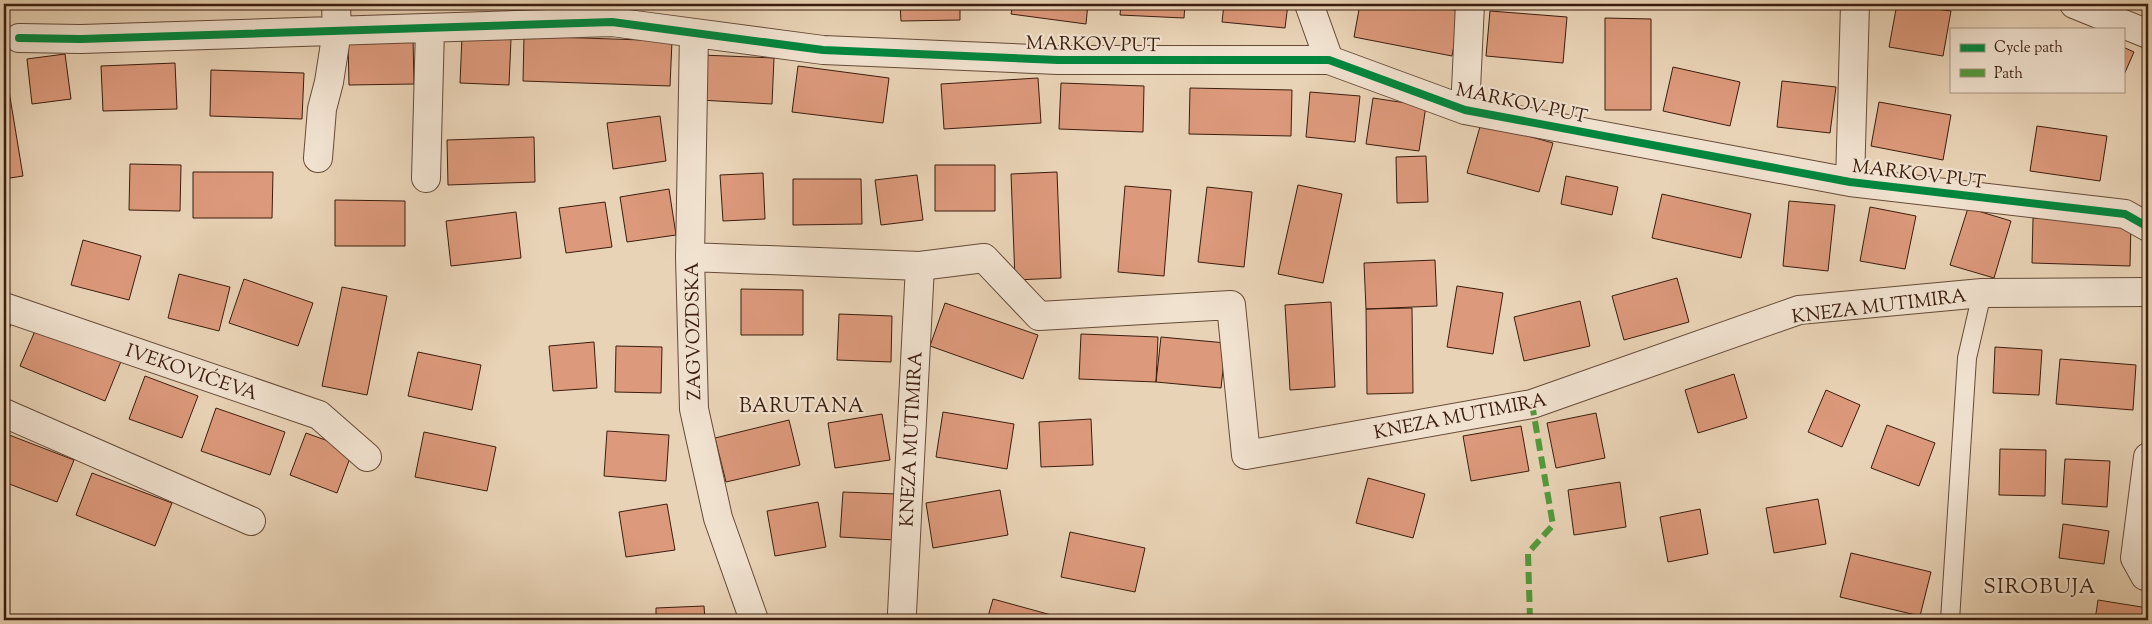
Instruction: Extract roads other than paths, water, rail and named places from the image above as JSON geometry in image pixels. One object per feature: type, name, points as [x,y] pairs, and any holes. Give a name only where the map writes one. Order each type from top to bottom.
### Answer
[{"type":"street","points":[[318,158],[322,109],[329,82],[337,31],[336,4]]},
{"type":"street","points":[[1309,4],[1329,60]]},
{"type":"street","points":[[1465,110],[1470,4]]},
{"type":"street","points":[[1850,182],[1855,4]]},
{"type":"street","points":[[2074,4],[2148,34]]},
{"type":"street","name":"MARKOV PUT","points":[[19,38],[81,39],[612,22],[833,50],[1058,60],[1329,60],[1465,110],[1850,182],[2124,214],[2148,227]]},
{"type":"street","points":[[426,178],[430,28]]},
{"type":"street","name":"ZAGVOZDSKA","points":[[694,33],[690,257],[694,409],[718,518],[754,620]]},
{"type":"street","name":"KNEZA MUTIMIRA","points":[[690,257],[920,266],[984,258],[1039,316],[1231,305],[1246,455],[1532,404],[1799,310],[1982,293],[2148,292]]},
{"type":"street","name":"KNEZA MUTIMIRA","points":[[902,613],[920,266]]},
{"type":"street","name":"IVEKOVIĆEVA","points":[[4,307],[319,415],[367,457]]},
{"type":"street","points":[[4,413],[251,520]]},
{"type":"street","points":[[2148,457],[2135,558],[2145,576],[2148,577]]},
{"type":"lane","points":[[1950,620],[1966,358],[1982,293]]},
{"type":"district","name":"BARUTANA","points":[[802,405]]},
{"type":"district","name":"SIROBUJA","points":[[2040,586]]}]
